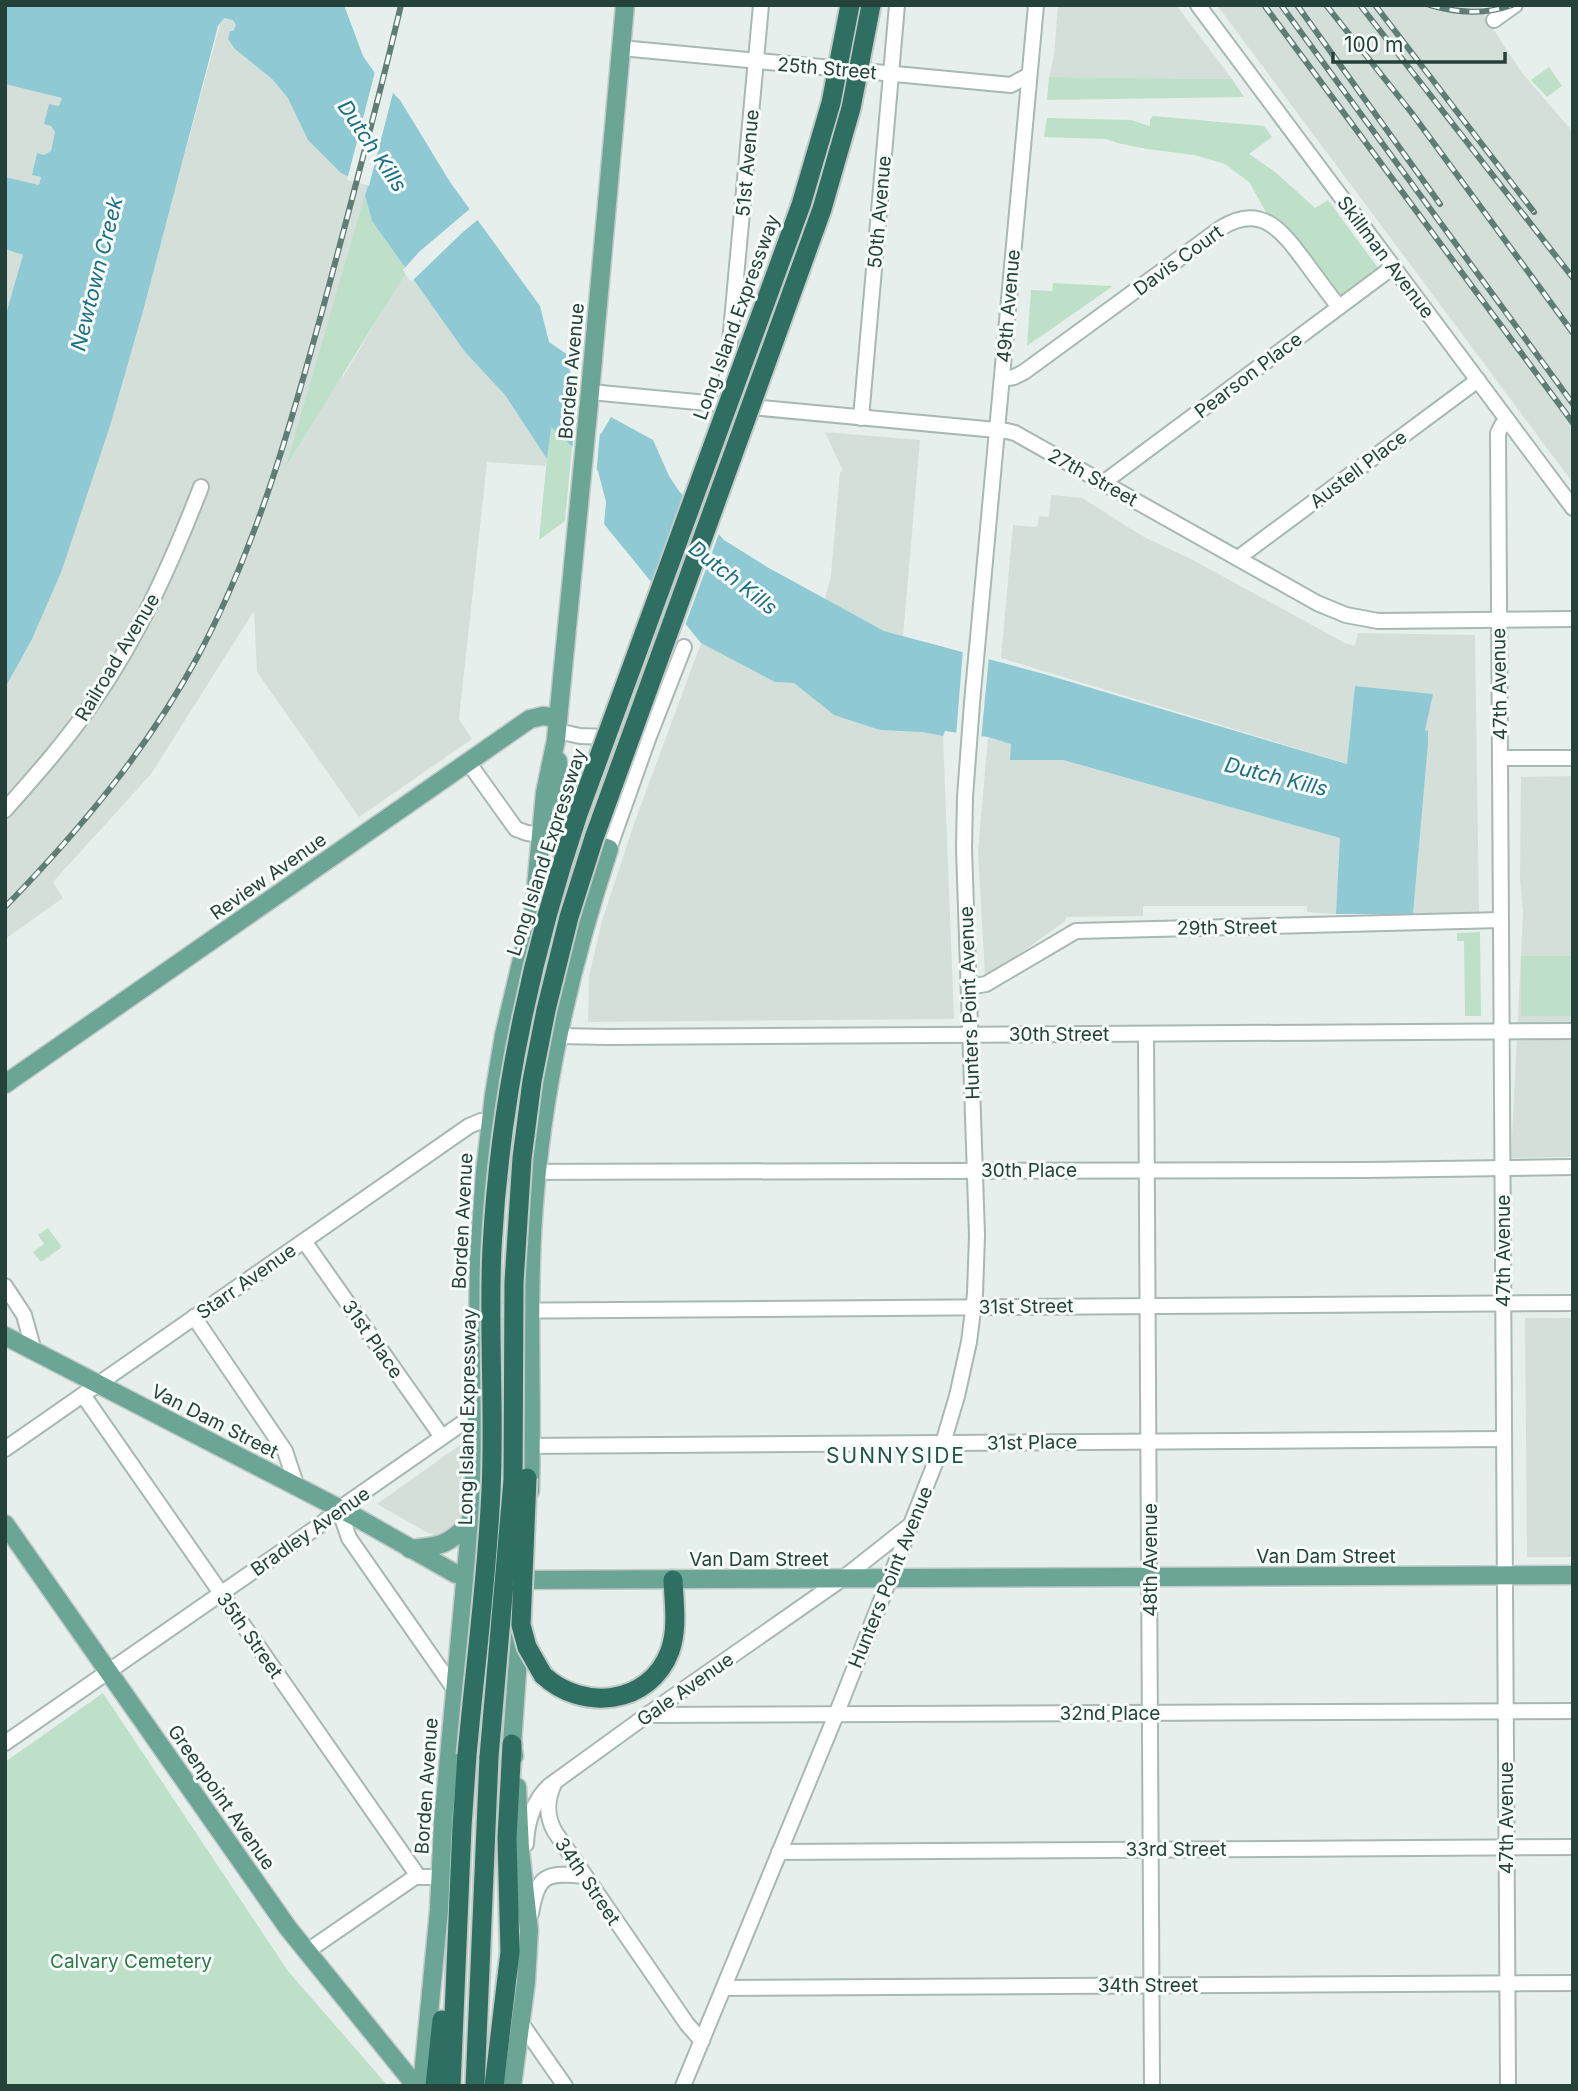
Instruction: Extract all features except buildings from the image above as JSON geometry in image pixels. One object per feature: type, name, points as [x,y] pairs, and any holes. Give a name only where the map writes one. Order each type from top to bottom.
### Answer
[{"type":"highway","name":"Long Island Expressway","points":[[450,2086],[467,1755],[491,1491],[494,1218],[504,1120],[521,1017],[546,915],[575,824],[804,195],[831,103],[850,5]]},
{"type":"highway","points":[[475,2086],[489,1757],[513,1480],[515,1243],[522,1158],[536,1057],[560,948],[594,838],[822,209],[851,108],[871,5]]},
{"type":"highway","points":[[513,1353],[527,1472],[521,1625],[527,1647],[543,1675],[566,1691],[592,1698],[616,1697],[642,1688],[658,1672],[670,1650],[675,1626],[673,1580]]},
{"type":"highway","points":[[494,2086],[510,1952],[507,1838],[512,1744]]},
{"type":"highway","points":[[435,2086],[440,2029],[457,1932]]},
{"type":"main road","name":"Borden Avenue","points":[[422,2086],[471,1522],[485,1171],[504,1035],[537,889],[545,793],[557,730],[625,5]]},
{"type":"main road","name":"Review Avenue","points":[[5,1084],[533,718],[543,716],[557,730]]},
{"type":"main road","name":"Borden Avenue","points":[[557,730],[562,809],[577,833],[590,842],[609,849]]},
{"type":"main road","points":[[542,835],[590,842]]},
{"type":"main road","points":[[537,889],[555,849],[590,842]]},
{"type":"main road","points":[[512,2086],[526,1982],[529,1930],[512,1744],[531,1446],[530,1310],[537,1172],[558,1037],[577,954],[609,849]]},
{"type":"main road","name":"Van Dam Street","points":[[5,1336],[466,1577],[524,1581],[1573,1575]]},
{"type":"main road","points":[[410,1549],[443,1545],[471,1522]]},
{"type":"main road","name":"Greenpoint Avenue","points":[[5,1524],[306,1952],[416,2086]]},
{"type":"street","name":"51st Avenue","points":[[724,405],[761,5]]},
{"type":"street","name":"50th Avenue","points":[[861,418],[897,5]]},
{"type":"street","name":"49th Avenue","points":[[980,607],[1036,5]]},
{"type":"street","name":"Skillman Avenue","points":[[1198,5],[1573,508]]},
{"type":"street","points":[[1494,20],[1515,5]]},
{"type":"street","name":"25th Street","points":[[621,48],[1011,85],[1030,75]]},
{"type":"street","name":"Davis Court","points":[[1002,379],[1024,372],[1221,229],[1245,218],[1261,219],[1281,232],[1339,307]]},
{"type":"street","name":"Pearson Place","points":[[1103,483],[1394,267]]},
{"type":"street","name":"Austell Place","points":[[1238,558],[1478,380]]},
{"type":"street","name":"27th Street","points":[[590,392],[1015,433],[1324,606],[1361,619],[1573,619]]},
{"type":"street","name":"47th Avenue","points":[[1508,421],[1498,433],[1508,2086]]},
{"type":"street","name":"Railroad Avenue","points":[[5,810],[73,730],[113,671],[164,575],[201,487]]},
{"type":"street","name":"Hunters Point Avenue","points":[[683,2086],[836,1715],[943,1443],[962,1379],[974,1306],[977,1252],[964,848],[968,748],[980,607]]},
{"type":"street","points":[[609,849],[684,647]]},
{"type":"street","name":"Review Avenue","points":[[557,730],[580,736],[648,739]]},
{"type":"street","points":[[1500,758],[1573,758]]},
{"type":"street","points":[[468,762],[516,829],[527,834],[542,835]]},
{"type":"street","name":"29th Street","points":[[969,987],[986,984],[1076,931],[1501,920]]},
{"type":"street","name":"30th Street","points":[[504,1035],[558,1037],[1573,1031]]},
{"type":"street","name":"48th Avenue","points":[[1146,1034],[1152,2086]]},
{"type":"street","name":"Starr Avenue","points":[[5,1449],[469,1126],[491,1120]]},
{"type":"street","name":"30th Place","points":[[485,1171],[1573,1167]]},
{"type":"street","name":"31st Place","points":[[304,1241],[443,1437]]},
{"type":"street","points":[[5,1286],[24,1315],[34,1351]]},
{"type":"street","name":"31st Street","points":[[478,1311],[1573,1303]]},
{"type":"street","points":[[194,1317],[285,1451],[296,1487]]},
{"type":"street","name":"35th Street","points":[[83,1395],[418,1876]]},
{"type":"street","name":"Bradley Avenue","points":[[5,1743],[109,1673],[477,1413]]},
{"type":"street","name":"31st Place","points":[[476,1446],[1504,1439]]},
{"type":"street","points":[[339,1509],[349,1538],[455,1690]]},
{"type":"street","name":"Gale Avenue","points":[[524,1892],[526,1841],[531,1814],[541,1795],[647,1715],[842,1579],[910,1525]]},
{"type":"street","name":"32nd Place","points":[[647,1715],[1573,1711]]},
{"type":"street","name":"34th Street","points":[[555,1782],[548,1803],[550,1821],[555,1832],[679,2013],[702,2041]]},
{"type":"street","name":"33rd Street","points":[[779,1852],[1573,1847]]},
{"type":"street","points":[[529,1930],[534,1897],[541,1882],[560,1874],[584,1875]]},
{"type":"street","points":[[306,1952],[407,1881],[418,1876],[441,1877]]},
{"type":"street","name":"34th Street","points":[[724,1988],[1573,1983]]},
{"type":"street","points":[[521,2023],[565,2086]]},
{"type":"shaded area","points":[[1058,5],[1176,5],[1232,79],[1049,77],[1054,56]]},
{"type":"shaded area","points":[[1217,5],[1481,5],[1488,21],[1522,73],[1573,132],[1573,483]]},
{"type":"shaded area","points":[[224,18],[233,19],[236,25],[233,31],[235,49],[272,79],[368,186],[365,195],[372,221],[465,352],[505,395],[547,459],[545,466],[487,462],[459,719],[472,739],[359,817],[257,672],[254,611],[151,774],[53,882],[63,898],[5,939],[5,688],[62,570],[110,426]],"holes":[[[403,276],[343,377],[366,322]]]},
{"type":"shaded area","points":[[5,84],[62,98],[59,106],[49,104],[51,126],[55,132],[51,151],[44,155],[37,153],[32,175],[41,177],[39,185],[5,177]]},
{"type":"shaded area","points":[[5,249],[23,255],[5,317]]},
{"type":"shaded area","points":[[825,432],[920,440],[903,636],[884,631],[825,599],[831,575],[840,472],[843,471]]},
{"type":"shaded area","points":[[1051,495],[1082,498],[1144,537],[1191,559],[1345,643],[1355,646],[1358,633],[1475,635],[1479,914],[1413,914],[1428,732],[1425,731],[1432,694],[1355,686],[1348,764],[1001,658],[1013,525],[1037,527],[1039,516],[1049,517]]},
{"type":"shaded area","points":[[701,643],[775,682],[794,683],[834,715],[943,736],[954,1019],[588,1022],[589,976],[602,921],[635,821]]},
{"type":"shaded area","points":[[988,737],[1012,744],[1011,760],[1062,760],[1341,838],[1336,914],[1307,912],[1307,906],[1143,906],[1143,916],[1067,917],[1064,922],[1001,967],[985,974],[978,852]]},
{"type":"shaded area","points":[[1573,776],[1573,1157],[1511,1158],[1523,913],[1520,878],[1521,777]]},
{"type":"shaded area","points":[[1525,1318],[1573,1318],[1573,1557],[1527,1557]]},
{"type":"shaded area","points":[[463,1443],[460,1517],[449,1530],[435,1535],[426,1532],[377,1504]]},
{"type":"green space","points":[[1549,67],[1562,86],[1547,97],[1531,80]]},
{"type":"green space","points":[[1049,77],[1232,79],[1244,97],[1047,100]]},
{"type":"green space","points":[[1153,116],[1264,126],[1272,137],[1249,154],[1274,171],[1315,208],[1328,200],[1378,268],[1355,289],[1344,296],[1339,294],[1299,241],[1266,212],[1249,182],[1225,164],[1194,155],[1147,149],[1106,139],[1044,137],[1047,118],[1131,120],[1150,126]]},
{"type":"green space","points":[[365,195],[372,221],[407,271],[286,466]]},
{"type":"green space","points":[[1053,283],[1113,286],[1027,346],[1031,290],[1052,291]]},
{"type":"green space","points":[[550,426],[572,447],[565,521],[539,540]]},
{"type":"green space","points":[[1480,932],[1481,1016],[1465,1016],[1464,941],[1457,941],[1457,933]]},
{"type":"green space","points":[[1521,956],[1573,956],[1573,1016],[1521,1016]]},
{"type":"green space","points":[[48,1228],[62,1247],[41,1262],[33,1252],[44,1244],[38,1235]]},
{"type":"green space","name":"Calvary Cemetery","points":[[103,1693],[288,1971],[388,2086],[5,2086],[5,1762]]},
{"type":"water","points":[[5,5],[344,5],[363,56],[379,79],[400,100],[450,182],[540,306],[549,342],[568,355],[575,408],[601,434],[611,417],[653,440],[679,491],[724,540],[767,567],[884,631],[1044,674],[1347,764],[1355,686],[1433,694],[1425,730],[1428,731],[1428,743],[1413,914],[1336,914],[1340,838],[1063,760],[1010,760],[1011,744],[988,737],[945,731],[943,736],[880,730],[834,715],[794,683],[775,682],[701,643],[604,524],[606,502],[598,471],[551,427],[547,459],[505,395],[465,352],[372,221],[365,195],[368,186],[341,173],[308,140],[288,98],[272,79],[235,49],[228,39],[230,31],[233,31],[236,25],[233,20],[224,18],[218,26],[110,426],[62,570],[32,639],[5,688],[5,317],[23,255],[5,249],[5,177],[39,185],[41,177],[32,175],[37,153],[44,155],[51,151],[55,132],[51,126],[44,124],[49,104],[59,106],[62,98],[5,84]]},
{"type":"pier","points":[[376,68],[381,79],[394,89],[369,186],[347,180]]},
{"type":"pier","points":[[472,207],[480,218],[411,282],[403,270],[419,252]]},
{"type":"pier","points":[[576,408],[600,432],[596,477],[572,451]]},
{"type":"pier","points":[[684,492],[720,531],[684,628],[650,586]]},
{"type":"pier","points":[[963,649],[989,656],[981,740],[956,736]]},
{"type":"railway","points":[[5,907],[85,819],[157,724],[198,656],[238,572],[255,529],[298,397],[401,5]]},
{"type":"railway","points":[[1264,5],[1573,423]]},
{"type":"railway","points":[[1281,5],[1573,404]]},
{"type":"railway","points":[[1297,5],[1440,204]]},
{"type":"railway","points":[[1326,5],[1411,112],[1573,333]]},
{"type":"railway","points":[[1360,5],[1573,278]]},
{"type":"railway","points":[[1375,5],[1534,212]]},
{"type":"railway","points":[[1430,5],[1471,12],[1512,5]]},
{"type":"district","name":"SUNNYSIDE","points":[[896,1456]]},
{"type":"water label","name":"Dutch Kills","points":[[372,146]]},
{"type":"water label","name":"Newtown Creek","points":[[97,274]]},
{"type":"water label","name":"Dutch Kills","points":[[733,578]]},
{"type":"water label","name":"Dutch Kills","points":[[1276,777]]}]
